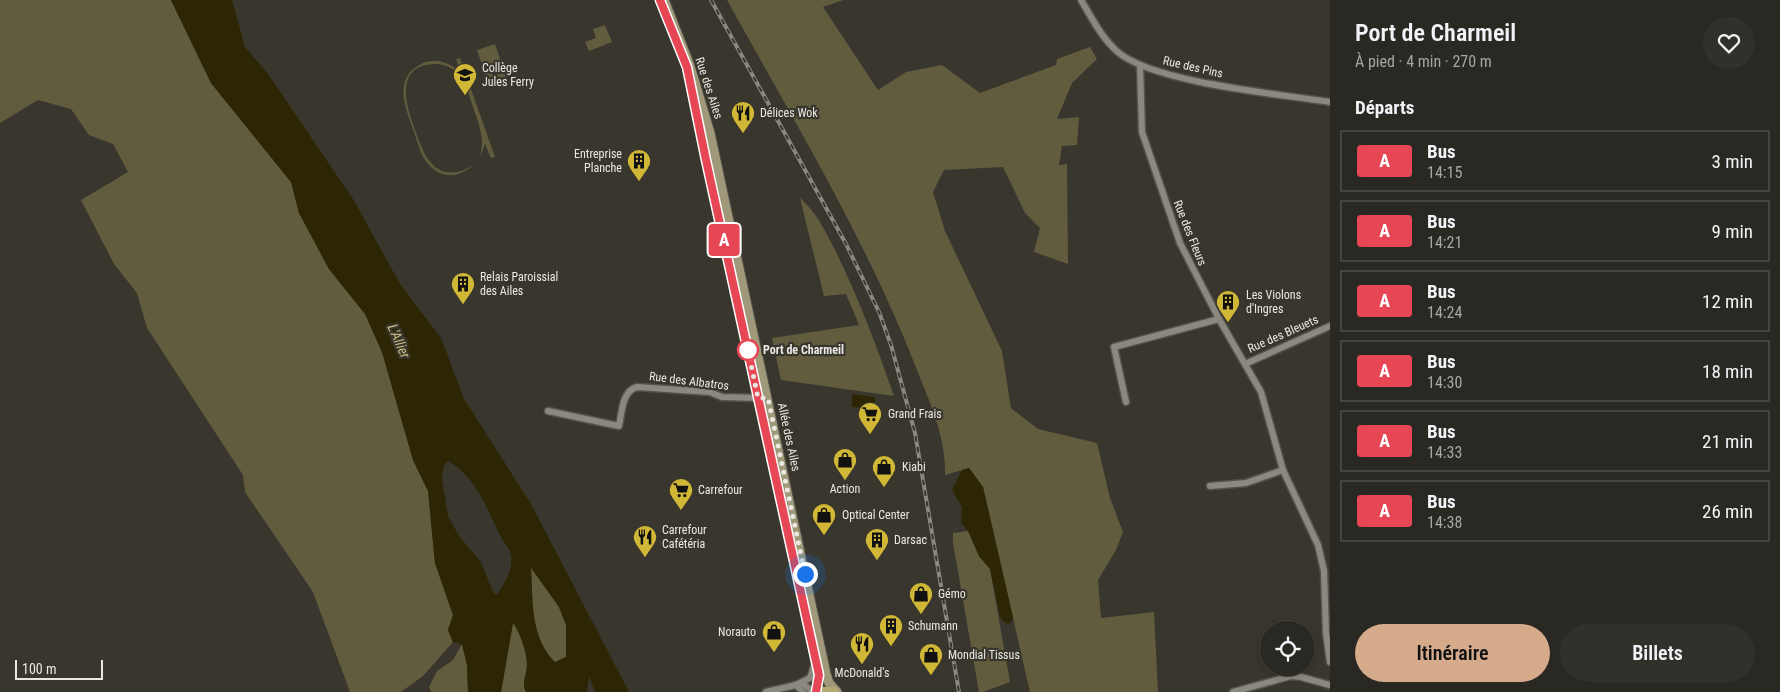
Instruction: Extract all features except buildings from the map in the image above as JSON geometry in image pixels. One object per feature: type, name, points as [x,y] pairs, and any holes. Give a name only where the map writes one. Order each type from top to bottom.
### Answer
[{"type":"main road","name":"Rue des Ailes","points":[[660,0],[687,67],[711,178]]},
{"type":"main road","name":"Rue des Ailes","points":[[664,0],[701,100],[722,186]]},
{"type":"main road","name":"Allée des Ailes","points":[[711,178],[826,674],[835,692]]},
{"type":"main road","name":"Allée des Ailes","points":[[722,186],[819,675],[814,692]]},
{"type":"main road","points":[[821,692],[835,692]]},
{"type":"street","name":"Rue des Pins","points":[[1081,0],[1109,43],[1119,53],[1140,65],[1199,82],[1330,102]]},
{"type":"street","name":"Rue des Fleurs","points":[[1140,65],[1142,132],[1182,250],[1261,392],[1283,470],[1318,545],[1324,571],[1326,633],[1330,662]]},
{"type":"street","points":[[1126,402],[1114,347],[1219,319]]},
{"type":"street","name":"Rue des Bleuets","points":[[1245,364],[1330,326]]},
{"type":"street","name":"Rue des Albatros","points":[[548,411],[619,426],[627,394],[638,386],[710,392],[722,397],[763,398]]},
{"type":"street","points":[[1210,486],[1246,483],[1283,470]]},
{"type":"street","points":[[766,692],[799,684],[810,678],[815,662]]},
{"type":"street","points":[[1233,692],[1291,676],[1330,686]]},
{"type":"street","points":[[799,684],[802,692]]},
{"type":"street","points":[[799,684],[814,692]]},
{"type":"shaded area","points":[[0,0],[171,0],[211,83],[291,182],[299,213],[329,269],[365,314],[382,352],[413,460],[428,491],[435,563],[453,615],[448,630],[453,642],[423,676],[401,692],[350,692],[313,592],[245,492],[243,475],[147,328],[137,293],[114,264],[81,200],[128,172],[113,144],[89,135],[71,109],[38,100],[0,123]]},
{"type":"shaded area","points":[[727,0],[843,0],[823,7],[878,90],[906,72],[942,65],[980,93],[1056,65],[1057,59],[1090,47],[1097,59],[1072,83],[1057,119],[1079,117],[1077,145],[1062,146],[1059,165],[1067,164],[1068,264],[1034,252],[1040,228],[1025,213],[1003,167],[944,170],[933,192],[945,231],[1002,351],[1011,408],[1038,429],[1097,443],[1110,498],[1123,532],[1116,550],[1098,580],[1101,618],[1154,612],[1158,692],[1030,692],[983,487],[969,468],[945,475],[943,448],[932,409],[876,275],[853,228]]},
{"type":"shaded area","points":[[605,25],[612,42],[589,51],[585,42],[596,38],[593,29]]},
{"type":"shaded area","points":[[495,44],[506,77],[488,83],[477,50]]},
{"type":"shaded area","points":[[460,58],[495,157],[491,158],[485,144],[479,157],[482,149],[482,140],[478,121],[460,76],[453,69],[446,66],[437,64],[424,66],[414,70],[409,77],[406,86],[406,96],[417,136],[425,154],[436,168],[444,172],[453,173],[473,165],[462,173],[445,175],[436,171],[428,164],[421,153],[405,104],[404,86],[412,70],[426,62],[441,62],[451,65],[460,71],[456,59]]},
{"type":"shaded area","points":[[800,198],[821,223],[836,252],[867,323],[894,396],[781,380],[772,338],[859,325],[846,294],[824,296]]},
{"type":"shaded area","points":[[968,531],[979,556],[990,569],[1010,682],[983,692],[979,692],[953,543],[953,533]]},
{"type":"shaded area","points":[[531,567],[559,607],[566,625],[566,658],[555,663],[541,641],[534,618]]},
{"type":"shaded area","points":[[513,622],[521,637],[526,654],[527,668],[524,685],[526,692],[501,692]]},
{"type":"shaded area","points":[[462,644],[467,665],[468,692],[431,692],[429,687],[437,671],[453,660]]},
{"type":"water","name":"L'Allier","points":[[171,0],[232,0],[245,47],[268,74],[353,199],[400,284],[441,338],[464,399],[531,504],[629,692],[595,692],[589,676],[587,692],[526,692],[524,682],[527,665],[526,655],[521,637],[513,623],[501,692],[468,692],[467,665],[462,644],[453,642],[448,630],[453,615],[435,563],[428,491],[413,460],[382,352],[365,314],[329,269],[299,213],[291,182],[211,83]],"holes":[[[448,461],[467,476],[481,496],[509,550],[511,558],[510,569],[497,595],[493,592],[481,562],[459,536],[448,516],[442,479],[444,465]],[[531,568],[559,607],[566,625],[566,657],[555,662],[541,642],[537,630],[534,618]]]},
{"type":"water","points":[[852,394],[875,397],[875,408],[852,407]]},
{"type":"water","points":[[969,468],[983,487],[1013,617],[1012,621],[1008,624],[1000,617],[990,569],[979,556],[968,531],[961,523],[962,507],[952,490],[962,470]]},
{"type":"railway","points":[[711,0],[846,244],[879,312],[891,345],[915,433],[959,692]]},
{"type":"bus line","name":"A","points":[[660,0],[687,67],[700,123],[706,160],[819,675],[816,692]]},
{"type":"place","name":"Collège Jules Ferry","points":[[465,96]]},
{"type":"place","name":"Délices Wok","points":[[743,134]]},
{"type":"place","name":"Entreprise Planche","points":[[639,182]]},
{"type":"place","name":"Relais Paroissial des Ailes","points":[[463,305]]},
{"type":"place","name":"Les Violons d'Ingres","points":[[1228,323]]},
{"type":"place","name":"Port de Charmeil","points":[[748,350]]},
{"type":"place","name":"Grand Frais","points":[[870,435]]},
{"type":"place","name":"Action","points":[[845,481]]},
{"type":"place","name":"Kiabi","points":[[884,488]]},
{"type":"place","name":"Carrefour","points":[[681,511]]},
{"type":"place","name":"Optical Center","points":[[824,536]]},
{"type":"place","name":"Carrefour Cafétéria","points":[[645,558]]},
{"type":"place","name":"Darsac","points":[[877,561]]},
{"type":"place","name":"Gémo","points":[[921,615]]},
{"type":"place","name":"Schumann","points":[[891,647]]},
{"type":"place","name":"Norauto","points":[[774,653]]},
{"type":"place","name":"McDonald's","points":[[862,665]]},
{"type":"place","name":"Mondial Tissus","points":[[931,676]]},
{"type":"route","points":[[748,350],[758,398],[768,398],[805,574]]}]
